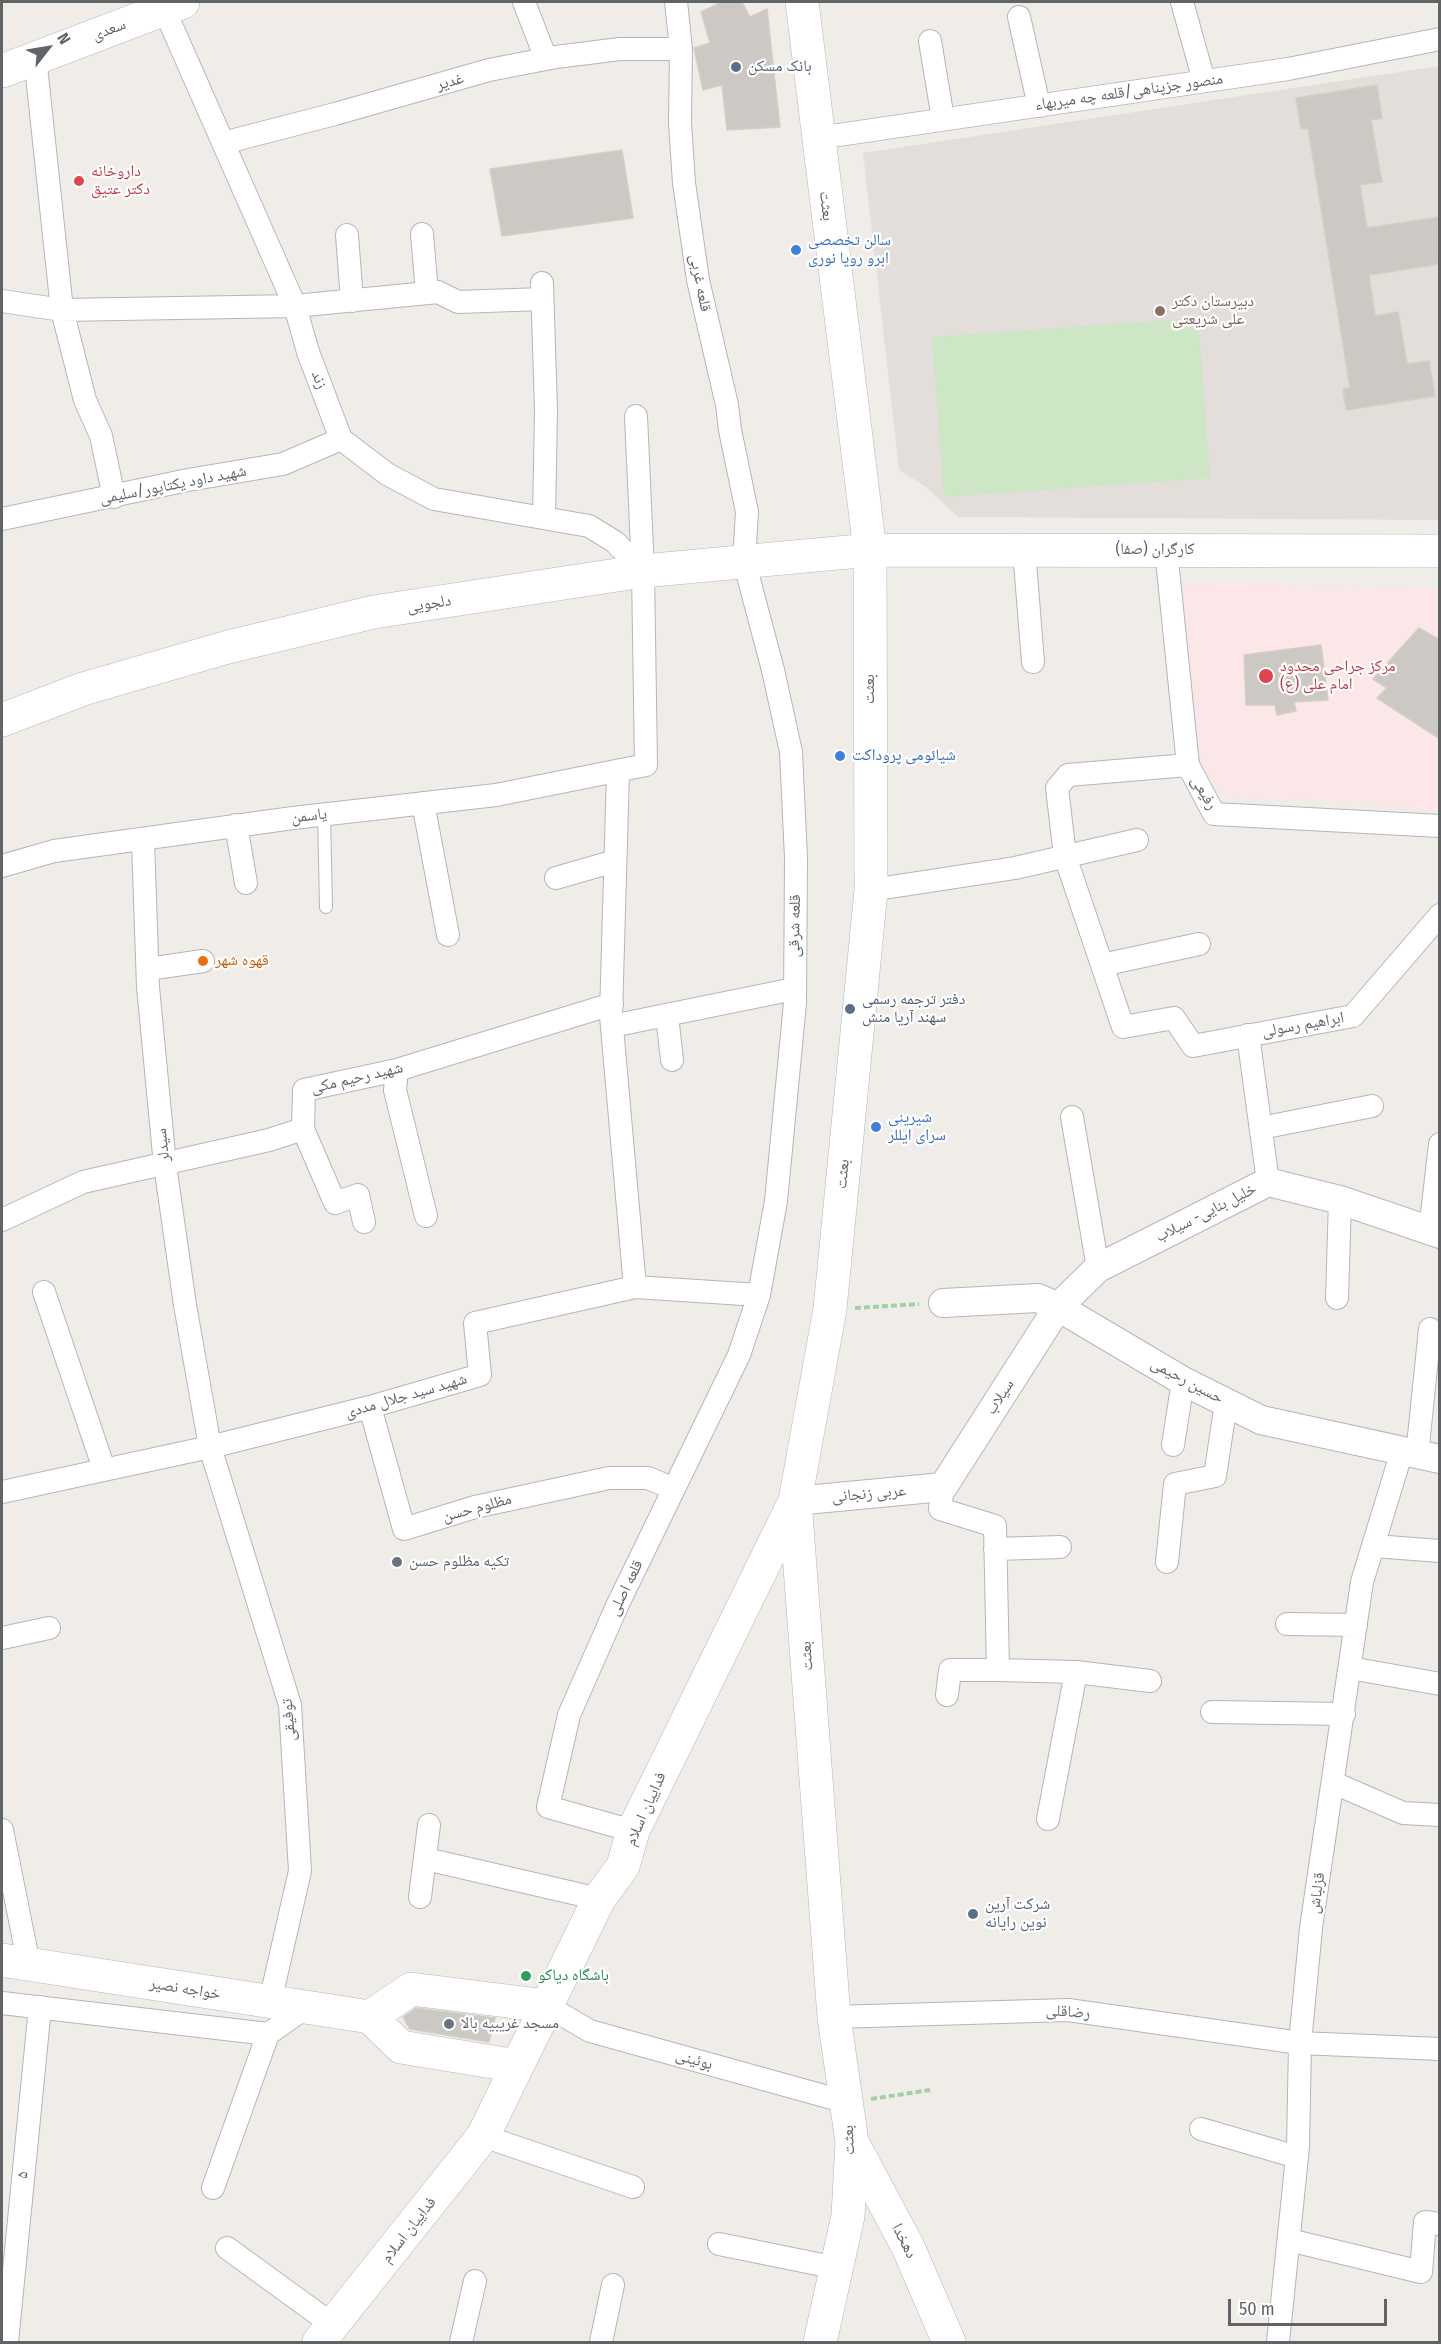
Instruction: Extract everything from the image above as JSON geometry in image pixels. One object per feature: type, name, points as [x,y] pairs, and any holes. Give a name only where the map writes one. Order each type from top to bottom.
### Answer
[{"type":"main road","name":"بعثت","points":[[802,2],[870,550],[871,890],[830,1309],[795,1501],[834,2017],[852,2142],[848,2216],[820,2343]]},
{"type":"main road","name":"سعدی","points":[[2,71],[169,4]]},
{"type":"main road","name":"دلجویی","points":[[2,720],[83,689],[228,647],[374,612],[643,572],[870,550]]},
{"type":"main road","name":"کارگران (صفا)","points":[[870,550],[1440,551]]},
{"type":"main road","name":"فداییان اسلام","points":[[326,2334],[483,2136],[599,1899],[623,1866],[633,1831],[795,1501]]},
{"type":"main road","name":"خواجه نصیر","points":[[15,1962],[370,2018]]},
{"type":"main road","points":[[517,2066],[401,2047],[370,2018],[411,1989],[547,2006]]},
{"type":"main road","name":"دهخدا","points":[[852,2142],[909,2247],[949,2343]]},
{"type":"street","points":[[524,2],[546,59]]},
{"type":"street","name":"قلعه غربی","points":[[676,2],[681,48],[680,123],[684,183],[698,280],[727,405],[747,512],[744,561]]},
{"type":"street","points":[[1182,2],[1204,81]]},
{"type":"street","name":"زند","points":[[169,4],[223,142],[295,306],[308,352],[341,439]]},
{"type":"street","points":[[1019,17],[1039,105]]},
{"type":"street","name":"منصور جزپناهی/قلعه چه میربهاء","points":[[818,138],[1288,69],[1440,39]]},
{"type":"street","points":[[930,41],[943,119]]},
{"type":"street","name":"غدیر","points":[[223,142],[335,114],[489,70],[546,59],[620,49],[681,48]]},
{"type":"street","points":[[35,57],[62,310],[85,400],[101,436],[114,497]]},
{"type":"street","points":[[422,234],[427,293]]},
{"type":"street","points":[[346,235],[352,301]]},
{"type":"street","points":[[2,301],[62,310],[295,306],[438,292],[458,302],[542,291],[546,410],[544,518]]},
{"type":"street","points":[[636,416],[643,572]]},
{"type":"street","points":[[341,439],[387,474],[434,499],[589,526],[615,542],[643,572]]},
{"type":"street","name":"شهید داود یکتاپور/سلیمی","points":[[2,519],[188,480],[283,464],[341,439]]},
{"type":"street","points":[[1024,550],[1033,662]]},
{"type":"street","name":"رفیعی","points":[[1166,550],[1188,765],[1214,814],[1440,826]]},
{"type":"street","name":"قلعه شرقی","points":[[744,561],[773,670],[790,752],[796,858],[794,989],[776,1201],[759,1295]]},
{"type":"street","name":"یاسمن","points":[[2,866],[54,851],[143,841],[236,825],[496,795],[645,765],[643,572]]},
{"type":"street","points":[[1188,765],[1068,775],[1057,788],[1065,856],[1102,965],[1199,944]]},
{"type":"street","points":[[618,771],[612,1026],[635,1287]]},
{"type":"street","points":[[423,803],[448,935]]},
{"type":"street","points":[[236,825],[246,883]]},
{"type":"street","points":[[871,890],[1015,868],[1137,840]]},
{"type":"street","name":"سیدلر","points":[[143,841],[148,969],[165,1165],[185,1305],[210,1447]]},
{"type":"street","points":[[556,878],[615,861]]},
{"type":"street","name":"ابراهیم رسولی","points":[[1102,965],[1124,1027],[1174,1018],[1193,1046],[1353,1016],[1440,915]]},
{"type":"street","points":[[148,969],[203,961]]},
{"type":"street","points":[[612,1026],[794,989]]},
{"type":"street","name":"شهید رحیم مکی","points":[[303,1129],[304,1090],[397,1070],[612,1004]]},
{"type":"street","points":[[667,1015],[672,1060]]},
{"type":"street","points":[[1248,1035],[1268,1182]]},
{"type":"street","points":[[397,1070],[395,1090],[426,1216]]},
{"type":"street","points":[[1261,1128],[1372,1106]]},
{"type":"street","points":[[1072,1117],[1098,1268]]},
{"type":"street","points":[[2,1220],[82,1182],[165,1165],[269,1140],[303,1129],[335,1203],[358,1195],[364,1222]]},
{"type":"street","points":[[1435,1233],[1440,1144]]},
{"type":"street","name":"خلیل بنایی- سیلاب","points":[[1058,1307],[1098,1268],[1268,1182],[1340,1200],[1435,1233]]},
{"type":"street","points":[[1337,1298],[1340,1200]]},
{"type":"street","name":"شهید سید جلال مددی","points":[[2,1492],[210,1447],[370,1407],[480,1375],[475,1323],[635,1287],[759,1295]]},
{"type":"street","points":[[44,1292],[104,1469]]},
{"type":"street","name":"قلعه اصلی","points":[[633,1831],[548,1806],[569,1715],[616,1606],[738,1355],[759,1295]]},
{"type":"street","name":"حسین رحیمی","points":[[943,1303],[1038,1298],[1058,1307],[1183,1381],[1261,1420],[1420,1455]]},
{"type":"street","name":"سیلاب","points":[[943,1488],[1058,1307]]},
{"type":"street","name":"قزلباش","points":[[1278,2343],[1297,2157],[1300,2043],[1311,1928],[1362,1582],[1374,1546],[1420,1455],[1430,1329]]},
{"type":"street","points":[[1173,1445],[1183,1381]]},
{"type":"street","points":[[1167,1562],[1175,1484],[1215,1476],[1226,1403]]},
{"type":"street","name":"مظلوم حسن","points":[[370,1407],[404,1529],[475,1507],[609,1478],[648,1478],[674,1489]]},
{"type":"street","name":"توفیقی","points":[[210,1447],[290,1705],[300,1871],[270,2002]]},
{"type":"street","points":[[943,1488],[940,1509],[995,1526],[998,1670]]},
{"type":"street","name":"عربی زنجانی","points":[[795,1501],[943,1488]]},
{"type":"street","points":[[1374,1546],[1440,1551]]},
{"type":"street","points":[[995,1549],[1060,1547]]},
{"type":"street","points":[[1287,1624],[1356,1624]]},
{"type":"street","points":[[2,1638],[49,1628]]},
{"type":"street","points":[[1350,1668],[1440,1684]]},
{"type":"street","points":[[947,1695],[950,1671],[1076,1672],[1150,1681]]},
{"type":"street","points":[[1048,1819],[1076,1672]]},
{"type":"street","points":[[1212,1712],[1344,1714]]},
{"type":"street","points":[[1334,1783],[1403,1813],[1440,1815]]},
{"type":"street","points":[[420,1897],[429,1825]]},
{"type":"street","points":[[2,1830],[15,1962]]},
{"type":"street","points":[[426,1859],[599,1899]]},
{"type":"street","points":[[2,2003],[268,2034]]},
{"type":"street","name":"بوئینی","points":[[547,2006],[590,2031],[846,2103]]},
{"type":"street","name":"۵","points":[[7,2343],[40,2007]]},
{"type":"street","points":[[213,2188],[268,2034],[305,2008]]},
{"type":"street","name":"رضاقلی","points":[[834,2017],[1068,2010],[1300,2043],[1440,2049]]},
{"type":"street","points":[[1201,2128],[1297,2157]]},
{"type":"street","points":[[483,2136],[633,2187]]},
{"type":"street","points":[[1289,2240],[1421,2272],[1425,2222],[1440,2224]]},
{"type":"street","points":[[719,2244],[837,2268]]},
{"type":"street","points":[[227,2248],[326,2334]]},
{"type":"street","points":[[461,2343],[475,2281]]},
{"type":"street","points":[[601,2343],[613,2285]]},
{"type":"lane","points":[[324,814],[326,907]]},
{"type":"path","points":[[830,1309],[943,1303]]},
{"type":"path","points":[[846,2103],[930,2090]]},
{"type":"shaded area","name":"دبیرستان دکتر علی شریعتی","points":[[1439,66],[1439,520],[958,517],[926,487],[899,470],[863,153]]},
{"type":"shaded area","name":"مرکز جراحی محدود امام علی (ع)","points":[[1180,584],[1439,588],[1439,811],[1355,801],[1225,798],[1201,766]]},
{"type":"green space","points":[[1198,318],[1210,478],[944,497],[932,337]]},
{"type":"building","name":"بانک مسکن","points":[[722,2],[742,2],[750,17],[767,9],[780,127],[727,130],[722,85],[703,90],[694,48],[710,43],[701,12]]},
{"type":"building","points":[[1377,85],[1382,118],[1371,120],[1382,182],[1360,185],[1367,228],[1440,217],[1440,264],[1369,275],[1375,316],[1398,312],[1407,364],[1429,361],[1435,396],[1346,410],[1343,389],[1350,388],[1308,128],[1301,129],[1296,98]]},
{"type":"building","points":[[622,150],[633,218],[502,236],[490,169]]},
{"type":"building","points":[[1419,628],[1440,640],[1440,739],[1377,698],[1387,688],[1373,679]]},
{"type":"building","points":[[1321,645],[1328,700],[1294,702],[1296,711],[1277,715],[1275,705],[1246,705],[1244,655]]},
{"type":"building","name":"مسجد غریبیه بالا","points":[[416,2008],[495,2018],[489,2042],[410,2029],[403,2017]]},
{"type":"place","name":"بانک مسکن","points":[[736,67]]},
{"type":"place","name":"داروخانه دکتر عتیق","points":[[79,181]]},
{"type":"place","name":"سالن تخصصی ابرو رویا نوری","points":[[796,250]]},
{"type":"place","name":"دبیرستان دکتر علی شریعتی","points":[[1160,311]]},
{"type":"place","name":"مرکز جراحی محدود امام علی (ع)","points":[[1266,676]]},
{"type":"place","name":"شیائومی پروداکت","points":[[840,756]]},
{"type":"place","name":"قهوه شهر","points":[[203,961]]},
{"type":"place","name":"دفتر ترجمه رسمی سهند آریا منش","points":[[850,1009]]},
{"type":"place","name":"شیرینی سرای ایللر","points":[[876,1127]]},
{"type":"place","name":"تکیه مظلوم حسن","points":[[397,1562]]},
{"type":"place","name":"شرکت آرین نوین رایانه","points":[[973,1914]]},
{"type":"place","name":"باشگاه دیاکو","points":[[526,1976]]},
{"type":"place","name":"مسجد غریبیه بالا","points":[[449,2024]]}]
